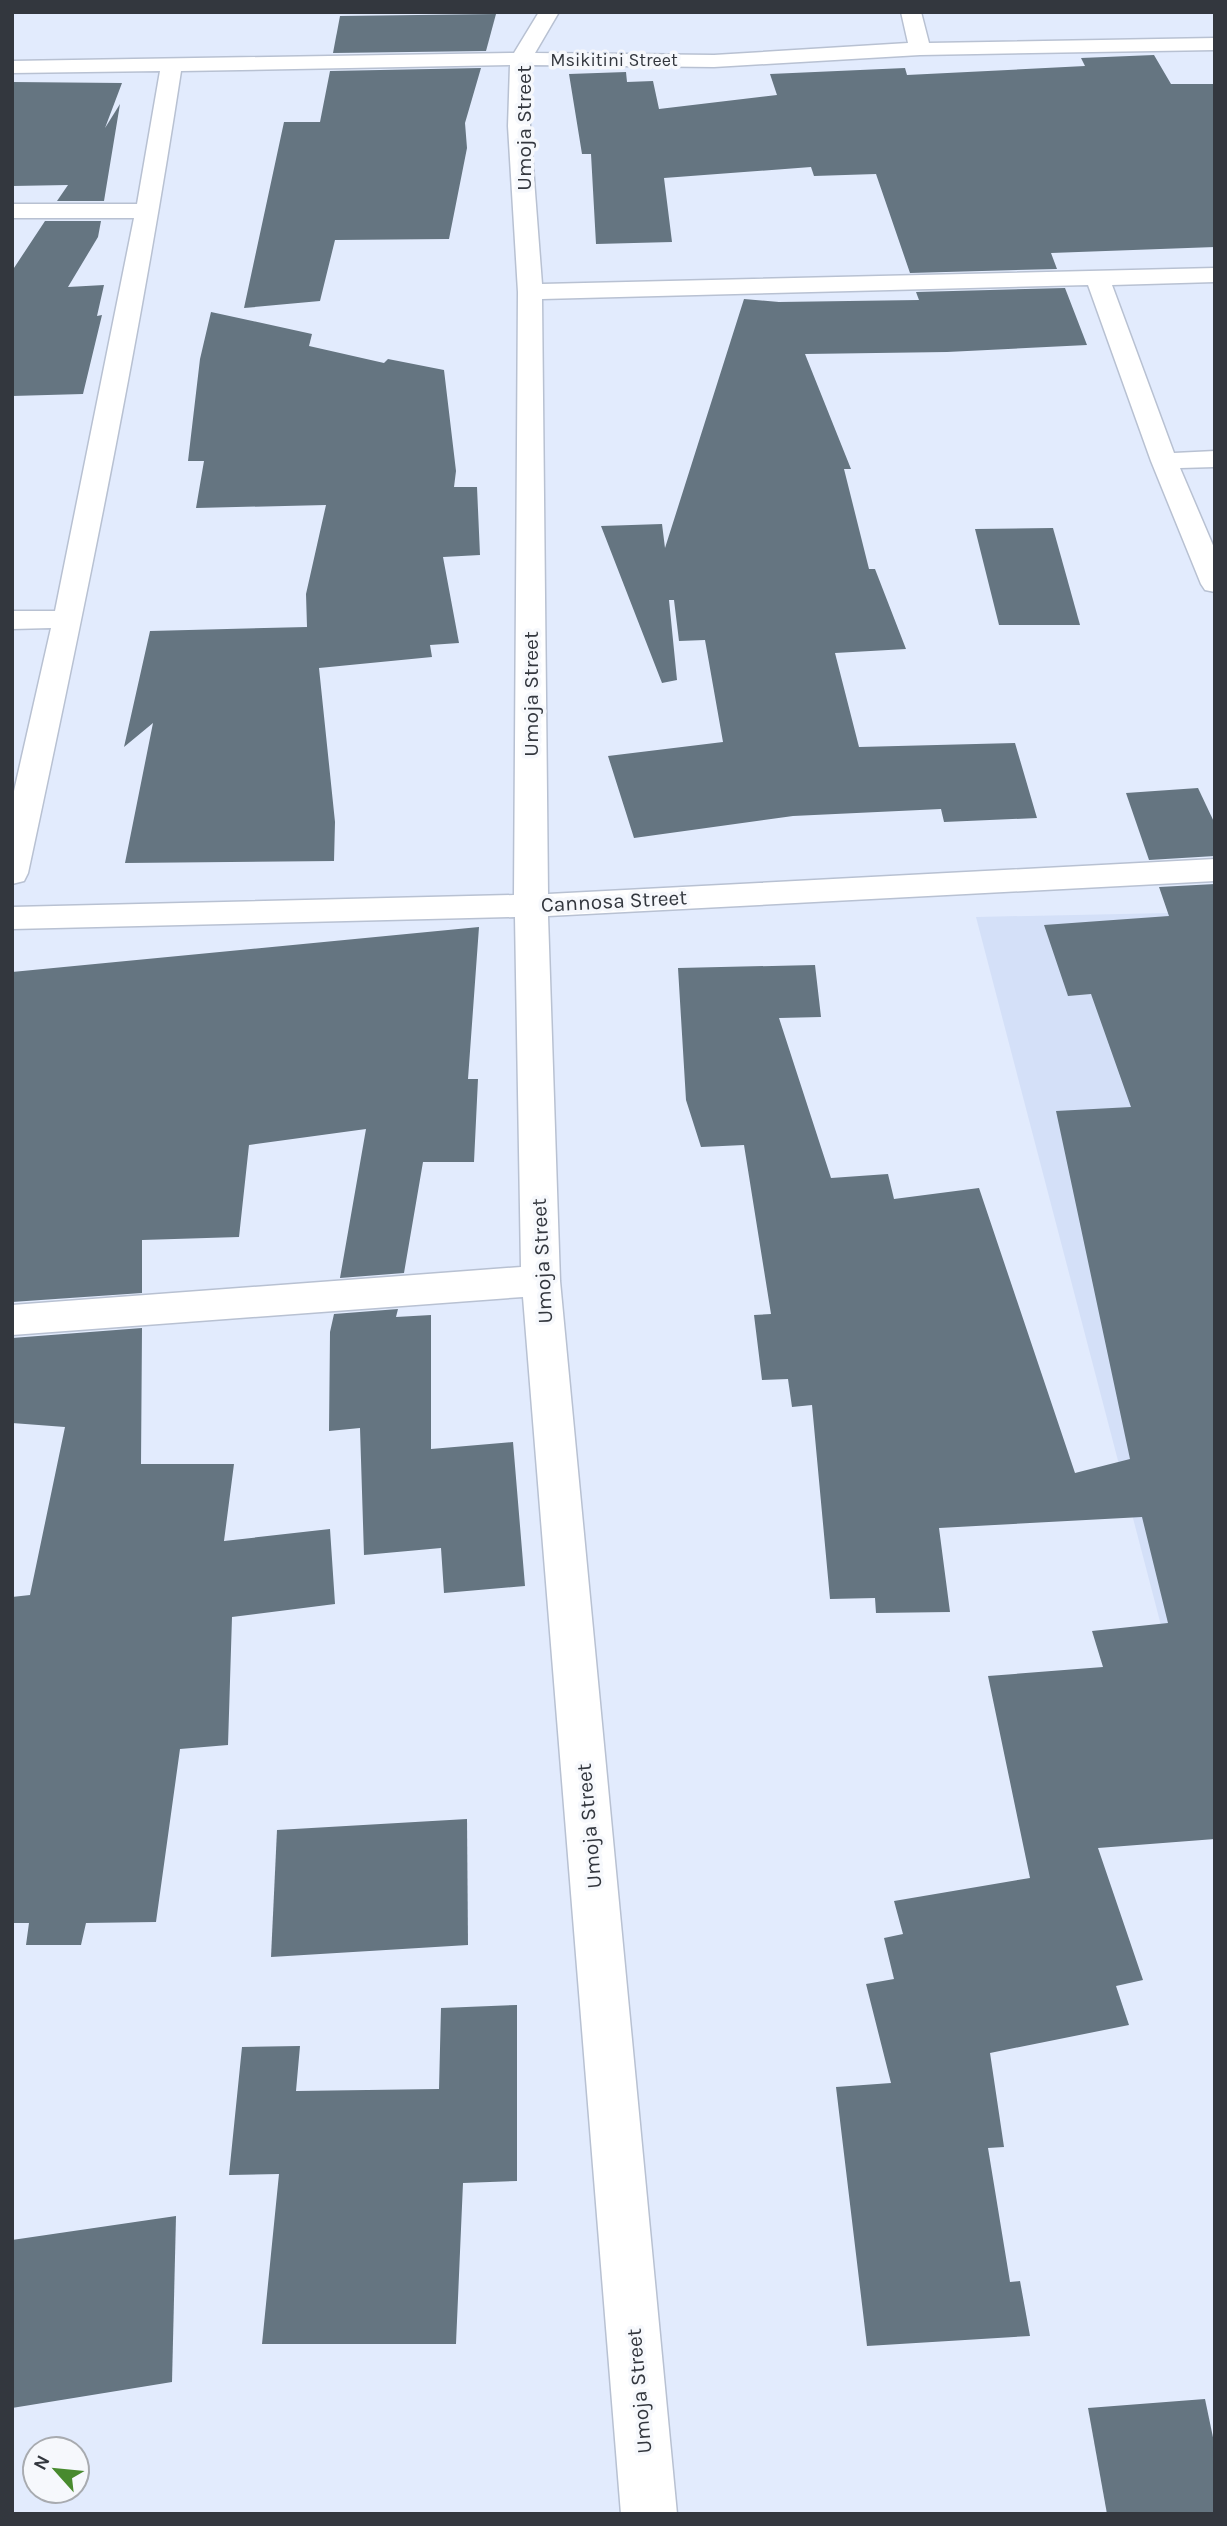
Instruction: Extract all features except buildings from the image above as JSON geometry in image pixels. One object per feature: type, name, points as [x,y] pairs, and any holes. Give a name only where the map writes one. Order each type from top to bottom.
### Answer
[{"type":"street","name":"Umoja Street","points":[[549,12],[521,59],[519,126],[530,292],[531,906],[541,1281],[649,2514]]},
{"type":"street","points":[[911,12],[920,50]]},
{"type":"street","name":"Msikitini Street","points":[[12,67],[521,59],[714,61],[920,50],[1215,44]]},
{"type":"street","points":[[12,873],[68,618],[149,211],[171,66]]},
{"type":"street","points":[[12,211],[149,211]]},
{"type":"street","points":[[530,292],[1215,275]]},
{"type":"street","points":[[1098,279],[1164,460],[1215,584]]},
{"type":"street","points":[[1164,460],[1215,459]]},
{"type":"street","points":[[12,620],[68,618]]},
{"type":"street","name":"Cannosa Street","points":[[12,918],[531,906],[1215,870]]},
{"type":"street","points":[[12,1321],[541,1281]]},
{"type":"shaded area","points":[[1215,912],[1215,1832],[976,917]]}]
